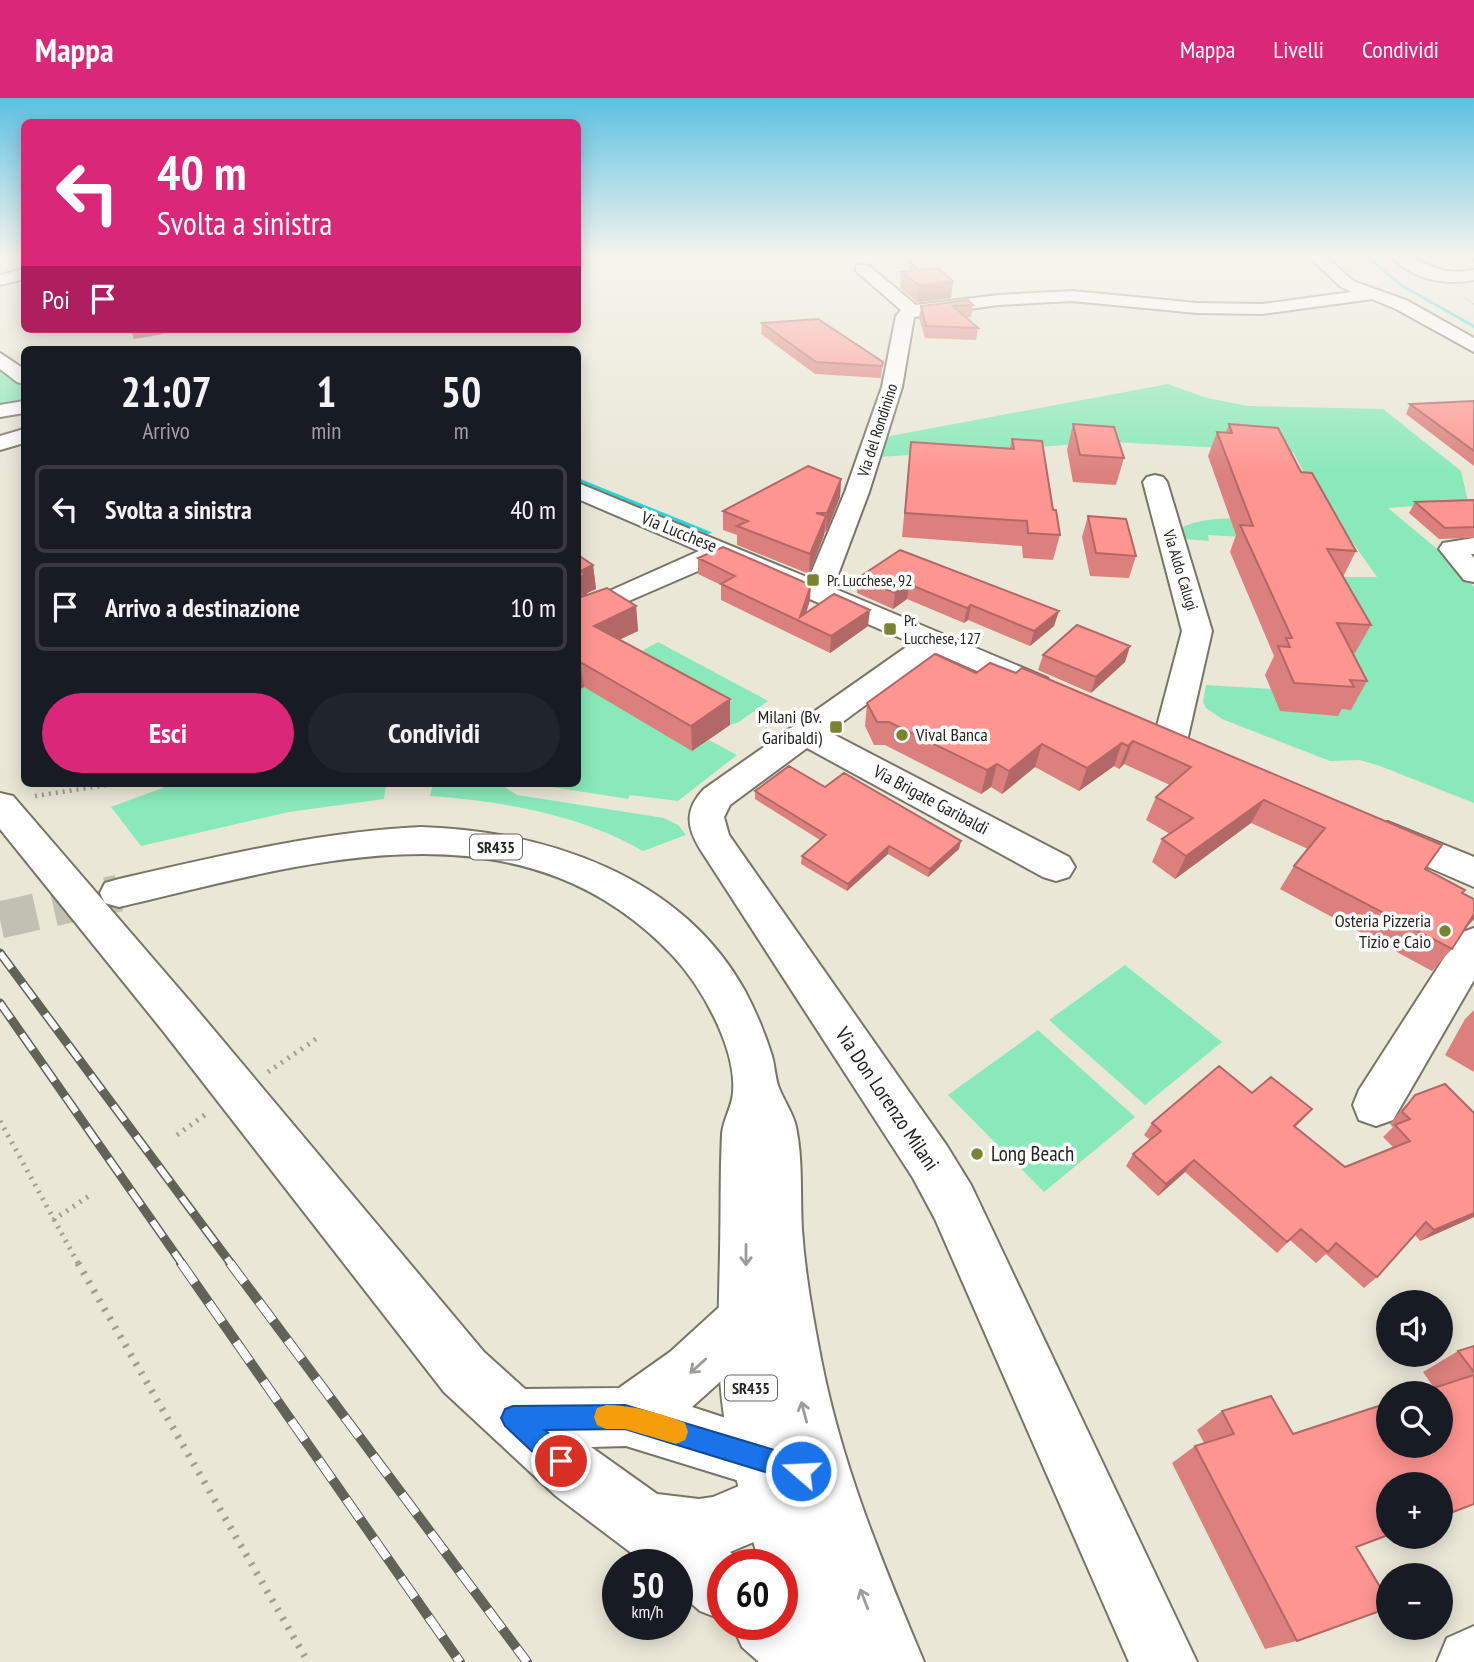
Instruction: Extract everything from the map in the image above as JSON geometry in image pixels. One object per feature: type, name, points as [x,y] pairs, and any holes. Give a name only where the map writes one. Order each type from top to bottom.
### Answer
[{"type":"street","name":"Via del Rondinino","points":[[818,590],[857,492],[892,387],[903,329]]},
{"type":"street","points":[[1443,329],[1474,346]]},
{"type":"street","points":[[0,359],[21,376]]},
{"type":"street","points":[[0,411],[21,408]]},
{"type":"street","points":[[0,430],[21,429]]},
{"type":"street","points":[[0,443],[21,437]]},
{"type":"street","name":"Via Aldo Calugi","points":[[1154,482],[1197,631],[1157,735],[1200,753]]},
{"type":"street","name":"Via Lucchese","points":[[581,491],[1057,694]]},
{"type":"street","points":[[1474,546],[1452,549],[1474,574]]},
{"type":"street","points":[[581,614],[723,550]]},
{"type":"street","name":"Via Don Lorenzo Milani","points":[[934,641],[716,797],[705,815],[709,833],[930,1162],[953,1202],[1163,1662]]},
{"type":"street","name":"Via Brigate Garibaldi","points":[[806,734],[1056,867]]},
{"type":"street","points":[[16,801],[178,1018],[464,1372],[577,1475],[646,1524],[707,1575]]},
{"type":"street","points":[[1358,822],[1474,873]]},
{"type":"street","name":"SR435","points":[[119,893],[312,850],[382,842],[454,840],[553,860],[583,871],[634,900],[684,941],[710,972],[731,1008],[745,1038],[757,1091],[746,1130],[748,1360],[785,1479],[824,1662]]},
{"type":"street","points":[[1376,1105],[1474,944]]},
{"type":"street","points":[[646,1524],[699,1530],[714,1528],[785,1479],[801,1401],[777,1240],[774,1138],[767,1109],[757,1091]]},
{"type":"street","points":[[625,1417],[662,1396],[695,1370],[746,1319]]},
{"type":"street","points":[[513,1418],[625,1417],[785,1479],[852,1568],[890,1662]]},
{"type":"street","points":[[784,1640],[811,1662]]},
{"type":"path","points":[[16,801],[97,787]]},
{"type":"path","points":[[268,1072],[319,1037]]},
{"type":"path","points":[[177,1135],[206,1114]]},
{"type":"path","points":[[0,1121],[53,1220],[308,1662]]},
{"type":"path","points":[[53,1220],[92,1194]]},
{"type":"green space","points":[[0,368],[21,384],[21,404],[0,408]]},
{"type":"green space","points":[[1168,384],[1207,398],[1248,406],[1383,409],[1461,471],[1468,502],[1388,508],[1436,548],[1474,587],[1474,803],[1360,760],[1330,761],[1222,719],[1206,708],[1203,702],[1206,685],[1271,689],[1311,650],[1355,653],[1335,577],[1377,577],[1353,543],[1208,535],[1209,541],[1185,539],[1181,528],[1214,519],[1277,521],[1334,527],[1293,452],[1113,442],[878,457],[886,438],[890,436]]},
{"type":"green space","points":[[658,642],[768,701],[739,722],[730,725],[644,677],[692,751],[709,740],[737,755],[678,801],[630,795],[628,799],[553,787],[581,787],[581,684]]},
{"type":"green space","points":[[165,787],[386,787],[384,799],[289,812],[141,846],[111,807]]},
{"type":"green space","points":[[432,787],[505,787],[517,795],[664,818],[678,825],[686,835],[643,851],[594,828],[540,812],[430,796]]},
{"type":"green space","points":[[1125,965],[1222,1042],[1145,1105],[1049,1020]]},
{"type":"green space","points":[[1038,1030],[1135,1117],[1044,1192],[948,1095]]},
{"type":"building","points":[[770,329],[833,329],[883,362],[882,366],[816,362]]},
{"type":"building","points":[[1474,401],[1474,451],[1410,404]]},
{"type":"building","points":[[1073,424],[1114,427],[1124,458],[1080,455]]},
{"type":"building","points":[[1229,424],[1278,428],[1301,472],[1312,473],[1356,551],[1327,549],[1371,625],[1337,623],[1367,681],[1350,680],[1354,687],[1294,683],[1278,646],[1290,647],[1286,638],[1292,638],[1240,525],[1253,526],[1217,432],[1232,433]]},
{"type":"building","points":[[1012,439],[1042,441],[1053,510],[1056,510],[1060,535],[1028,533],[1027,521],[905,513],[911,442],[1014,449]]},
{"type":"building","points":[[808,466],[841,479],[827,513],[816,513],[826,516],[810,554],[737,526],[748,521],[723,511]]},
{"type":"building","points":[[1474,500],[1474,527],[1445,528],[1415,502]]},
{"type":"building","points":[[1088,516],[1126,519],[1136,556],[1096,553]]},
{"type":"building","points":[[723,547],[811,585],[800,617],[834,594],[870,610],[831,636],[721,584],[735,576],[698,558]]},
{"type":"building","points":[[900,550],[1059,611],[1034,631],[971,605],[967,608],[909,584],[895,593],[858,578]]},
{"type":"building","points":[[581,557],[593,565],[581,571]]},
{"type":"building","points":[[607,588],[636,606],[594,626],[730,699],[691,726],[581,663],[581,597]]},
{"type":"building","points":[[1077,625],[1130,646],[1096,677],[1043,655]]},
{"type":"building","points":[[935,654],[976,673],[990,663],[1016,673],[1022,668],[1442,845],[1425,869],[1465,890],[1462,893],[1474,899],[1474,914],[1452,949],[1294,866],[1325,828],[1264,800],[1186,856],[1162,839],[1193,818],[1156,797],[1191,767],[1133,741],[1128,746],[1122,743],[1087,768],[1042,744],[1009,771],[997,764],[987,770],[889,722],[877,722],[867,703]]},
{"type":"building","points":[[789,766],[825,787],[844,773],[961,841],[930,869],[889,846],[848,884],[802,856],[826,835],[755,791]]},
{"type":"building","points":[[1219,1066],[1252,1093],[1271,1077],[1312,1109],[1294,1126],[1345,1167],[1410,1141],[1395,1125],[1410,1119],[1402,1112],[1415,1095],[1445,1084],[1474,1113],[1474,1213],[1434,1230],[1426,1222],[1377,1277],[1336,1243],[1328,1252],[1301,1229],[1287,1242],[1194,1160],[1166,1184],[1133,1154],[1161,1131],[1152,1123]]},
{"type":"building","points":[[1474,1346],[1474,1372],[1458,1351]]},
{"type":"building","points":[[1474,1375],[1474,1504],[1453,1512],[1453,1472],[1376,1472],[1376,1540],[1356,1547],[1376,1580],[1376,1612],[1297,1641],[1195,1446],[1234,1434],[1222,1411],[1271,1396],[1293,1434],[1376,1407],[1376,1458],[1453,1458],[1453,1382]]},
{"type":"waterway","points":[[581,481],[709,533]]},
{"type":"tunnel","points":[[0,920],[119,893]]},
{"type":"railway","points":[[0,953],[232,1265]]},
{"type":"railway","points":[[0,1003],[183,1265]]},
{"type":"railway","points":[[181,1263],[460,1662]]},
{"type":"railway","points":[[230,1263],[527,1662]]},
{"type":"slow traffic","points":[[606,1417],[625,1417],[676,1432]]},
{"type":"place","name":"Pr. Lucchese, 92","points":[[813,580]]},
{"type":"place","name":"Pr. Lucchese, 127","points":[[890,629]]},
{"type":"place","name":"Milani (Bv. Garibaldi)","points":[[836,727]]},
{"type":"place","name":"Vival Banca","points":[[902,735]]},
{"type":"place","name":"Osteria Pizzeria Tizio e Caio","points":[[1445,931]]},
{"type":"place","name":"Long Beach","points":[[977,1154]]},
{"type":"route","points":[[561,1461],[513,1418],[625,1417],[801,1471]]}]
